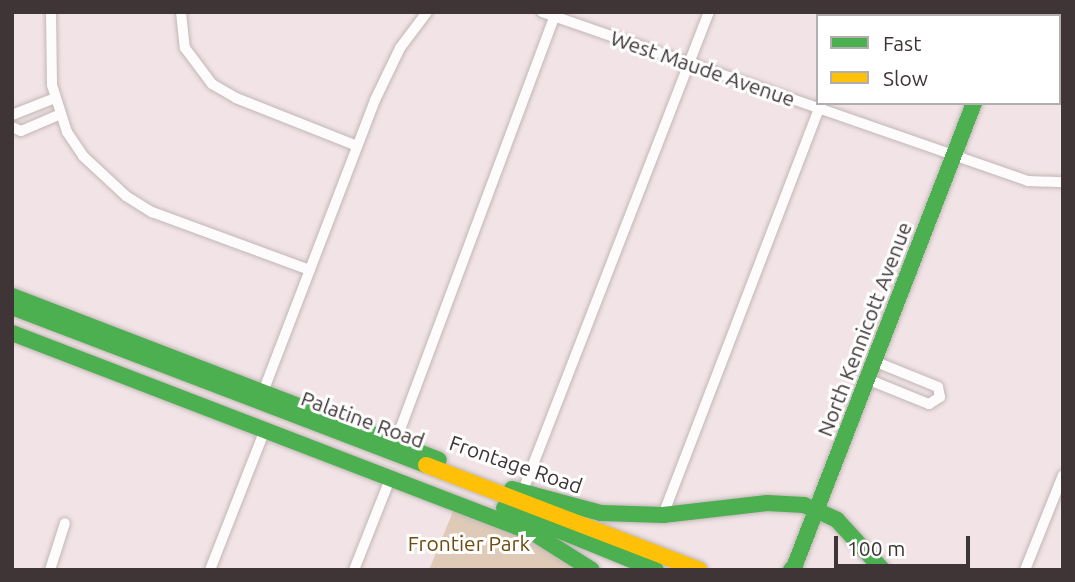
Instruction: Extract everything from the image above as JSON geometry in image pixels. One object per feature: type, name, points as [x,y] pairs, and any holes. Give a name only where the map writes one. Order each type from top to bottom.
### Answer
[{"type":"main road","name":"North Kennicott Avenue","points":[[794,569],[973,105]]},
{"type":"main road","name":"Frontage Road","points":[[12,296],[522,493],[601,513],[663,515],[767,503],[817,510],[837,520],[883,570]]},
{"type":"main road","name":"Palatine Road","points":[[12,307],[699,570]]},
{"type":"main road","name":"Palatine Road","points":[[12,321],[656,570]]},
{"type":"main road","points":[[12,333],[535,534],[592,570]]},
{"type":"street","points":[[51,12],[49,48],[55,98],[83,156],[135,202],[152,212],[310,270]]},
{"type":"street","points":[[181,12],[185,48],[212,84],[236,98],[357,146]]},
{"type":"street","points":[[263,392],[357,146],[393,60],[427,12]]},
{"type":"street","points":[[522,493],[709,12]]},
{"type":"street","points":[[395,443],[548,14]]},
{"type":"street","name":"West Maude Avenue","points":[[548,14],[816,104]]},
{"type":"street","points":[[12,115],[55,98]]},
{"type":"street","points":[[663,515],[821,106]]},
{"type":"street","name":"West Maude Avenue","points":[[821,106],[1028,181],[1063,182]]},
{"type":"street","points":[[12,128],[21,131],[61,114]]},
{"type":"street","points":[[867,379],[929,404],[940,397],[938,387],[874,361]]},
{"type":"street","points":[[210,570],[265,430]]},
{"type":"street","points":[[1025,570],[1063,475]]},
{"type":"street","points":[[355,570],[390,479]]},
{"type":"street","points":[[50,570],[65,523]]},
{"type":"green space","name":"Frontier Park","points":[[454,509],[531,537],[584,570],[429,570]]},
{"type":"traffic: fast","points":[[793,570],[973,105]]},
{"type":"traffic: fast","points":[[12,296],[439,460]]},
{"type":"traffic: fast","points":[[12,307],[426,465]]},
{"type":"traffic: fast","points":[[12,333],[535,534],[592,570]]},
{"type":"traffic: fast","points":[[512,489],[601,513],[663,515],[767,503],[804,505],[837,520],[883,570]]},
{"type":"traffic: fast","points":[[504,508],[656,570]]},
{"type":"traffic: fast","points":[[791,570],[795,566]]},
{"type":"traffic: slow","points":[[426,465],[700,570]]}]
